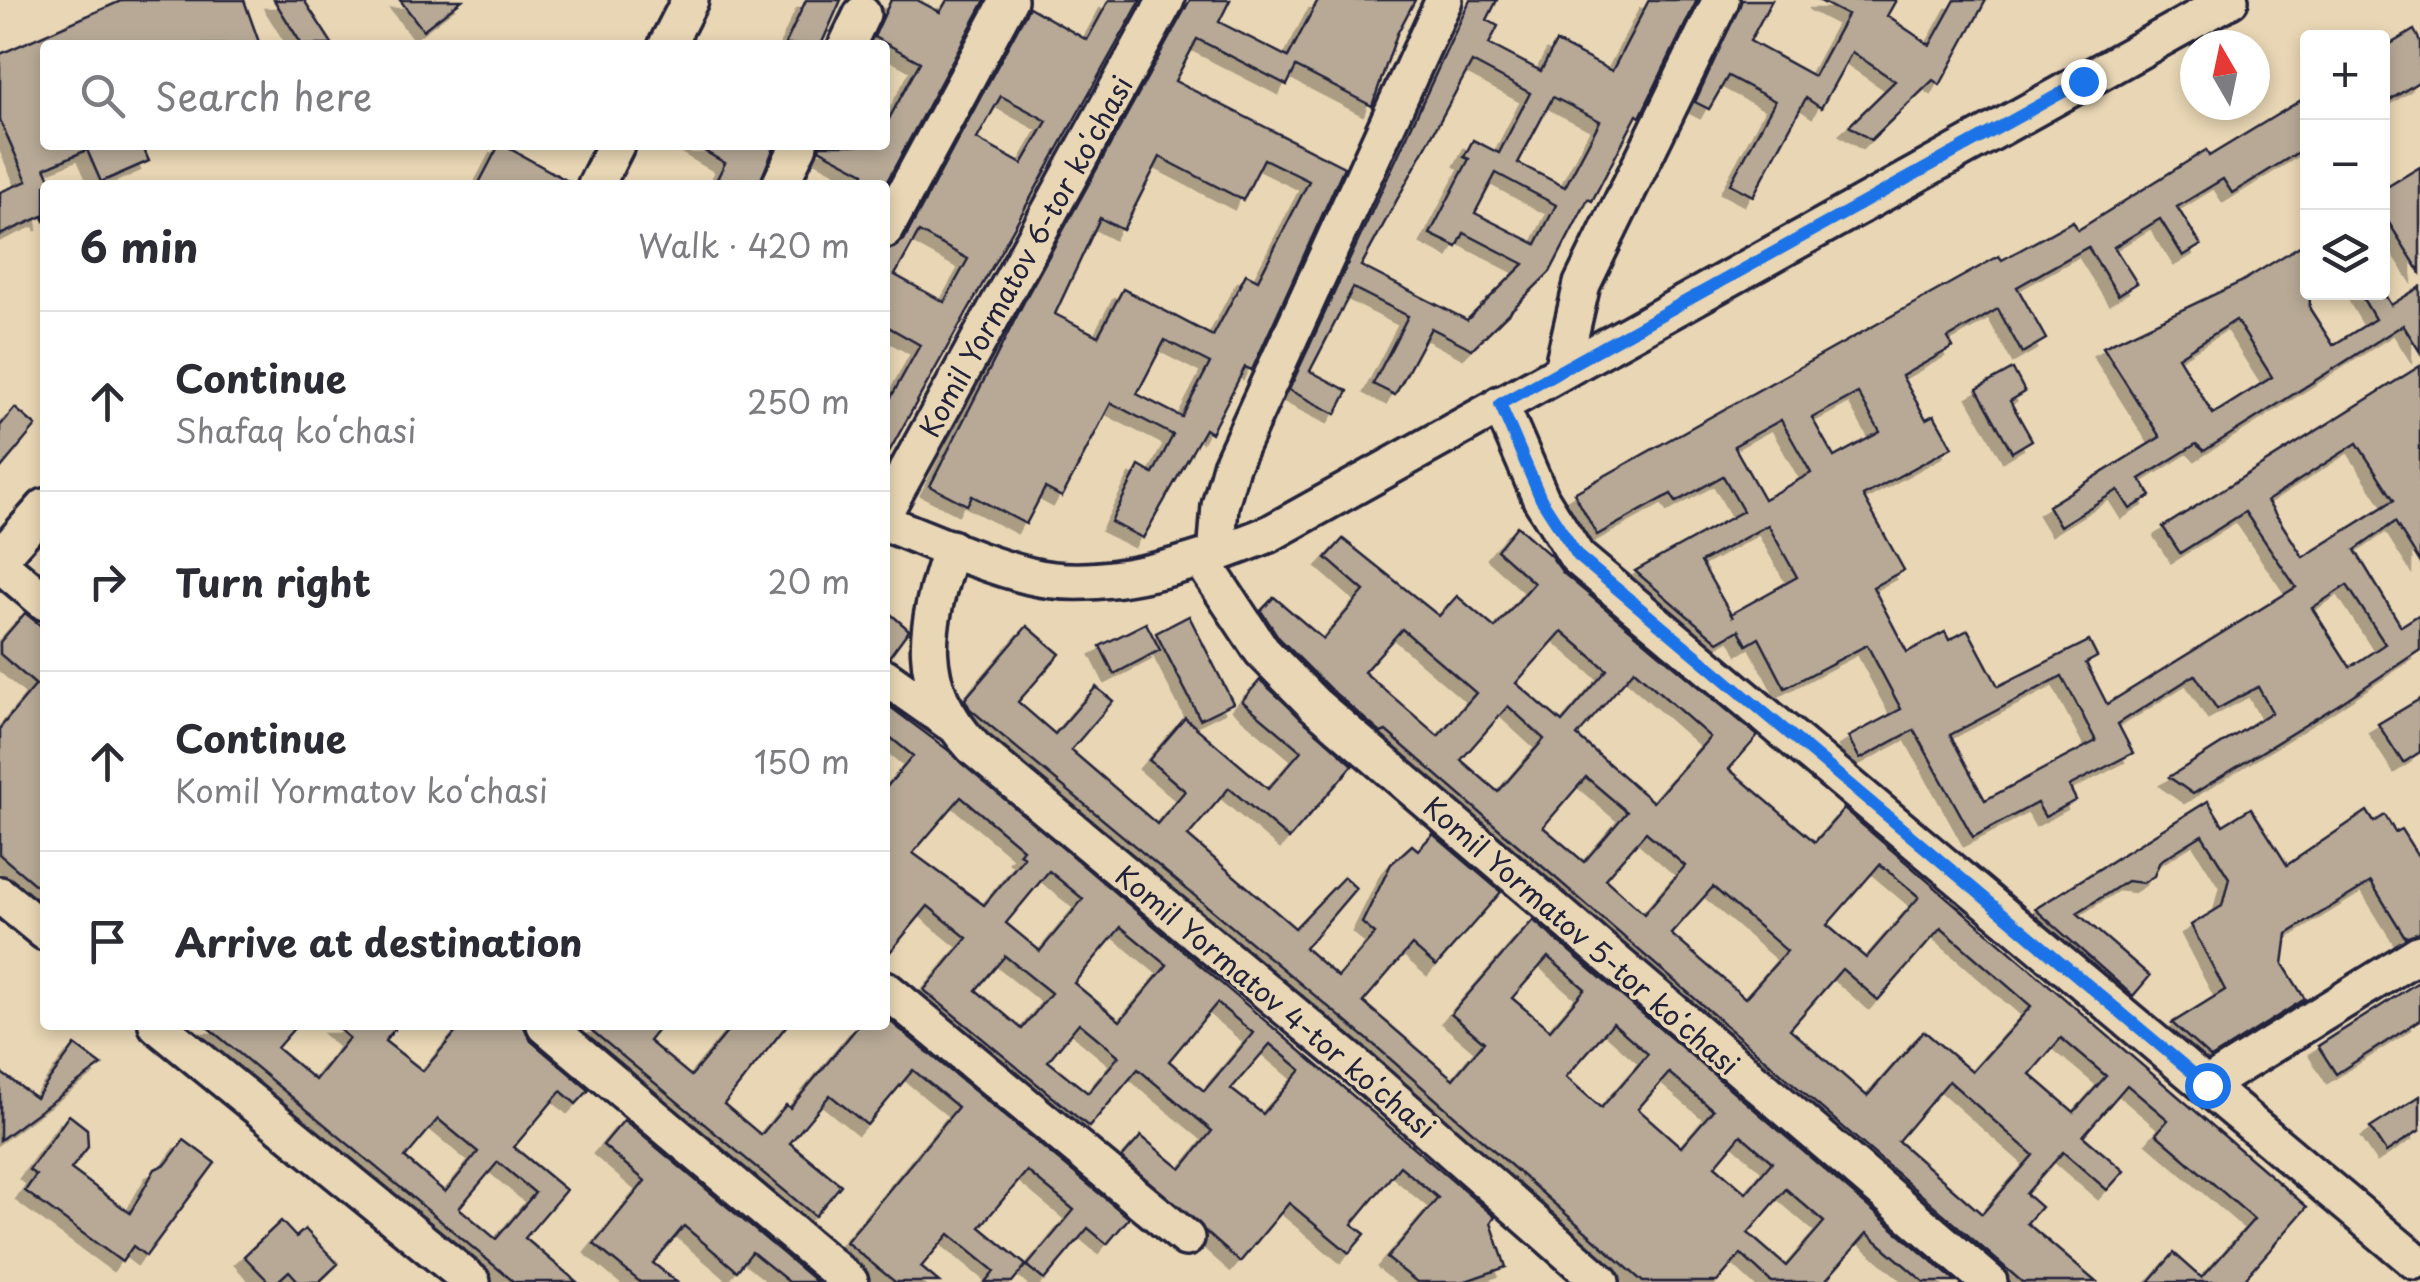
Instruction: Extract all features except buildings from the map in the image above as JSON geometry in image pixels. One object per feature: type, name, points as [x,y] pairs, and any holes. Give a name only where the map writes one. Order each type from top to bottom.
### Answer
[{"type":"street","points":[[670,40],[690,0]]},
{"type":"street","points":[[890,221],[1009,0]]},
{"type":"street","name":"Komil Yormatov 6-tor koʻchasi","points":[[890,503],[1166,0]]},
{"type":"street","points":[[1210,559],[1231,466],[1444,0]]},
{"type":"street","points":[[1562,370],[1582,284],[1721,0]]},
{"type":"street","points":[[890,525],[1032,577],[1086,580],[1210,559],[1270,534],[2230,0]]},
{"type":"street","points":[[598,180],[614,150]]},
{"type":"street","points":[[782,180],[797,150]]},
{"type":"street","points":[[1500,404],[1541,499],[1578,556],[2415,1261]]},
{"type":"street","points":[[40,513],[0,561],[40,597]]},
{"type":"street","name":"Komil Yormatov 4-tor koʻchasi","points":[[950,722],[936,690],[928,651],[931,618],[951,548]]},
{"type":"street","name":"Komil Yormatov 5-tor koʻchasi","points":[[1210,559],[1262,651],[1314,704],[1989,1282]]},
{"type":"street","name":"Komil Yormatov 4-tor koʻchasi","points":[[890,680],[950,722],[974,748],[1350,1061],[1601,1282]]},
{"type":"street","points":[[0,895],[40,928]]},
{"type":"street","points":[[2207,1085],[2420,953]]},
{"type":"street","points":[[890,993],[1186,1238]]},
{"type":"street","points":[[163,1030],[472,1282]]},
{"type":"street","points":[[551,1030],[850,1282]]},
{"type":"route","points":[[2083,81],[1500,404],[1541,499],[1578,556],[2207,1085]]}]
